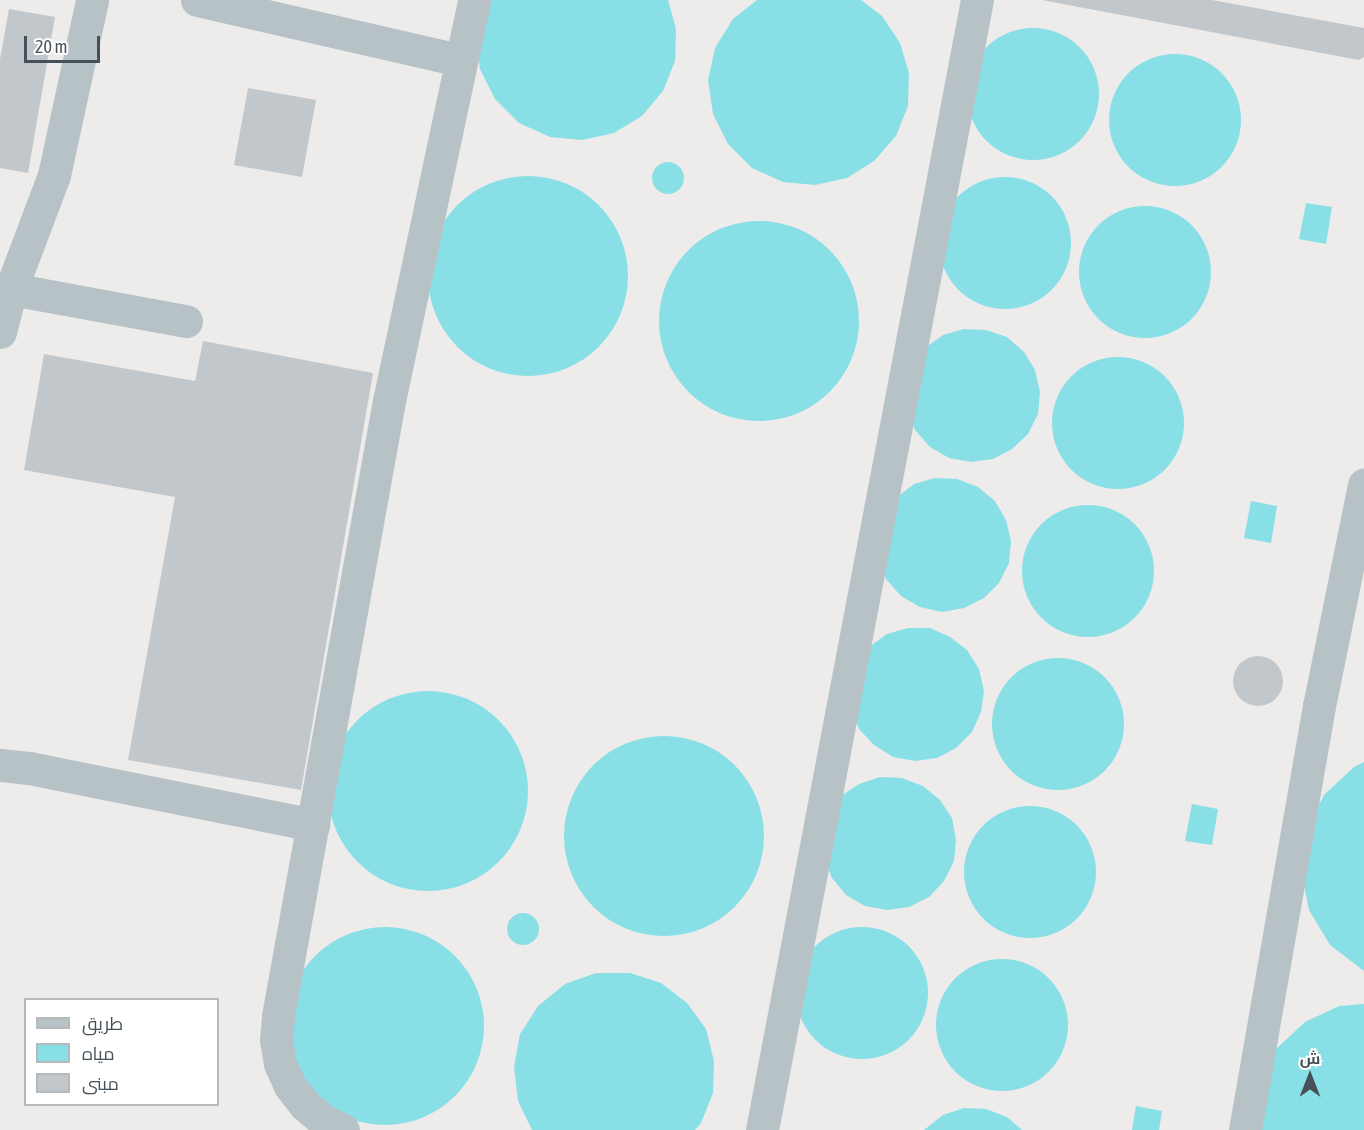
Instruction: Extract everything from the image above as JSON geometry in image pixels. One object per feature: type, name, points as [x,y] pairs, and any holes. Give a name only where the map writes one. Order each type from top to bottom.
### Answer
[{"type":"lane","points":[[0,332],[11,289],[14,239],[42,209],[60,152],[92,0]]},
{"type":"lane","points":[[197,0],[460,60]]},
{"type":"lane","points":[[343,1130],[324,1121],[305,1105],[290,1086],[280,1064],[276,1040],[278,1016],[389,400],[474,0]]},
{"type":"lane","points":[[762,1130],[975,0]]},
{"type":"lane","points":[[11,289],[186,321]]},
{"type":"lane","points":[[1245,1130],[1319,706],[1364,485]]},
{"type":"lane","points":[[0,765],[29,768],[313,825]]},
{"type":"water","points":[[484,0],[668,0],[676,29],[675,61],[663,91],[642,116],[614,133],[582,140],[550,137],[519,123],[495,99],[480,69],[475,35]]},
{"type":"water","points":[[757,0],[861,0],[882,16],[900,43],[909,73],[908,106],[896,136],[874,161],[847,178],[815,185],[783,182],[752,168],[728,144],[713,114],[708,80],[715,48],[733,19]]},
{"type":"water","points":[[1033,28],[1058,33],[1080,47],[1094,69],[1099,94],[1094,119],[1080,141],[1058,155],[1033,160],[1008,155],[986,141],[972,119],[967,94],[972,69],[986,47],[1008,33]]},
{"type":"water","points":[[1175,54],[1200,59],[1222,73],[1236,95],[1241,120],[1236,145],[1222,167],[1200,181],[1175,186],[1150,181],[1128,167],[1114,145],[1109,120],[1114,95],[1128,73],[1150,59]]},
{"type":"water","points":[[668,162],[679,167],[684,178],[679,189],[668,194],[657,189],[652,178],[657,167]]},
{"type":"water","points":[[528,176],[547,178],[566,184],[599,205],[620,238],[626,257],[628,276],[626,295],[620,314],[599,347],[566,368],[547,374],[528,376],[509,374],[490,368],[457,347],[436,314],[430,295],[428,276],[430,257],[436,238],[457,205],[490,184],[509,178]]},
{"type":"water","points":[[1005,177],[1030,182],[1052,196],[1066,218],[1071,243],[1066,268],[1052,290],[1030,304],[1005,309],[980,304],[958,290],[944,268],[939,243],[944,218],[958,196],[980,182]]},
{"type":"water","points":[[1306,203],[1332,207],[1326,244],[1299,239]]},
{"type":"water","points":[[1145,206],[1170,211],[1192,225],[1206,247],[1211,272],[1206,297],[1192,319],[1170,333],[1145,338],[1120,333],[1098,319],[1084,297],[1079,272],[1084,247],[1098,225],[1120,211]]},
{"type":"water","points":[[759,221],[778,223],[806,233],[836,258],[851,283],[857,302],[859,321],[857,340],[847,368],[822,398],[797,413],[778,419],[759,421],[740,419],[712,409],[682,384],[667,359],[661,340],[659,321],[661,302],[671,274],[696,244],[721,229],[740,223]]},
{"type":"water","points":[[964,329],[986,330],[1007,337],[1024,352],[1035,370],[1040,392],[1038,414],[1028,434],[1012,449],[993,459],[971,462],[949,458],[930,447],[915,430],[907,409],[925,348],[943,335]]},
{"type":"water","points":[[1118,357],[1143,362],[1165,376],[1179,398],[1184,423],[1179,448],[1165,470],[1143,484],[1118,489],[1093,484],[1071,470],[1057,448],[1052,423],[1057,398],[1071,376],[1093,362]]},
{"type":"water","points":[[935,478],[957,479],[978,487],[995,501],[1006,520],[1011,541],[1009,563],[999,583],[984,598],[964,608],[942,612],[920,607],[901,596],[886,579],[878,559],[896,498],[914,484]]},
{"type":"water","points":[[1251,501],[1277,506],[1271,543],[1244,538]]},
{"type":"water","points":[[1088,505],[1113,510],[1135,524],[1149,546],[1154,571],[1149,596],[1135,618],[1113,632],[1088,637],[1063,632],[1041,618],[1027,596],[1022,571],[1027,546],[1041,524],[1063,510]]},
{"type":"water","points":[[908,628],[930,628],[950,637],[967,650],[979,669],[984,691],[981,712],[972,732],[956,748],[937,758],[915,761],[893,757],[874,745],[859,729],[851,709],[869,647],[887,634]]},
{"type":"water","points":[[1058,658],[1083,663],[1105,677],[1119,699],[1124,724],[1119,749],[1105,771],[1083,785],[1058,790],[1033,785],[1011,771],[997,749],[992,724],[997,699],[1011,677],[1033,663]]},
{"type":"water","points":[[428,691],[447,693],[475,703],[505,728],[520,753],[526,772],[528,791],[526,810],[516,838],[491,868],[466,883],[447,889],[428,891],[409,889],[381,879],[351,854],[336,829],[330,810],[328,791],[330,772],[340,744],[365,714],[390,699],[409,693]]},
{"type":"water","points":[[664,736],[683,738],[702,744],[735,765],[756,798],[762,817],[764,836],[762,855],[756,874],[735,907],[702,928],[683,934],[664,936],[645,934],[626,928],[593,907],[572,874],[566,855],[564,836],[566,817],[572,798],[593,765],[626,744],[645,738]]},
{"type":"water","points":[[1364,762],[1364,971],[1330,945],[1309,910],[1301,871],[1306,831],[1324,795],[1354,767]]},
{"type":"water","points":[[880,777],[902,778],[923,786],[940,800],[952,818],[956,840],[954,861],[944,881],[929,897],[909,907],[887,910],[865,906],[846,895],[832,878],[824,858],[841,796],[859,784]]},
{"type":"water","points":[[1192,804],[1218,809],[1212,845],[1185,841]]},
{"type":"water","points":[[1030,806],[1055,811],[1077,825],[1091,847],[1096,872],[1091,897],[1077,919],[1055,933],[1030,938],[1005,933],[983,919],[969,897],[964,872],[969,847],[983,825],[1005,811]]},
{"type":"water","points":[[523,913],[534,918],[539,929],[534,940],[523,945],[512,940],[507,929],[512,918]]},
{"type":"water","points":[[375,927],[395,927],[423,934],[448,949],[462,963],[477,988],[484,1016],[484,1036],[477,1064],[462,1089],[448,1103],[414,1121],[395,1125],[375,1125],[347,1118],[322,1103],[308,1089],[290,1055],[286,1036],[286,1016],[293,988],[308,963],[322,949],[356,931]]},
{"type":"water","points":[[862,927],[887,932],[909,946],[923,968],[928,993],[923,1018],[909,1040],[887,1054],[862,1059],[837,1054],[815,1040],[801,1018],[796,993],[801,968],[815,946],[837,932]]},
{"type":"water","points":[[1002,959],[1027,964],[1049,978],[1063,1000],[1068,1025],[1063,1050],[1049,1072],[1027,1086],[1002,1091],[977,1086],[955,1072],[941,1050],[936,1025],[941,1000],[955,978],[977,964]]},
{"type":"water","points":[[596,973],[630,973],[661,983],[687,1003],[706,1029],[714,1061],[713,1093],[701,1123],[695,1130],[532,1130],[518,1101],[514,1067],[520,1034],[538,1006],[565,984]]},
{"type":"water","points":[[1364,1004],[1364,1130],[1254,1130],[1276,1049],[1305,1022],[1339,1006]]},
{"type":"water","points":[[1136,1106],[1162,1111],[1159,1130],[1132,1130]]},
{"type":"water","points":[[964,1108],[986,1109],[1007,1117],[1022,1130],[924,1130],[943,1115]]},
{"type":"building","points":[[1042,0],[1212,0],[1364,28],[1364,57],[1359,60]]},
{"type":"building","points":[[9,9],[55,17],[28,173],[0,168],[0,59]]},
{"type":"building","points":[[248,88],[316,100],[302,177],[234,165]]},
{"type":"building","points":[[203,341],[373,373],[301,790],[128,760],[175,497],[24,470],[44,354],[195,381]]},
{"type":"building","points":[[1253,656],[1263,656],[1276,663],[1283,676],[1283,686],[1276,699],[1263,706],[1253,706],[1244,702],[1237,695],[1233,686],[1233,676],[1237,667],[1244,660]]}]
